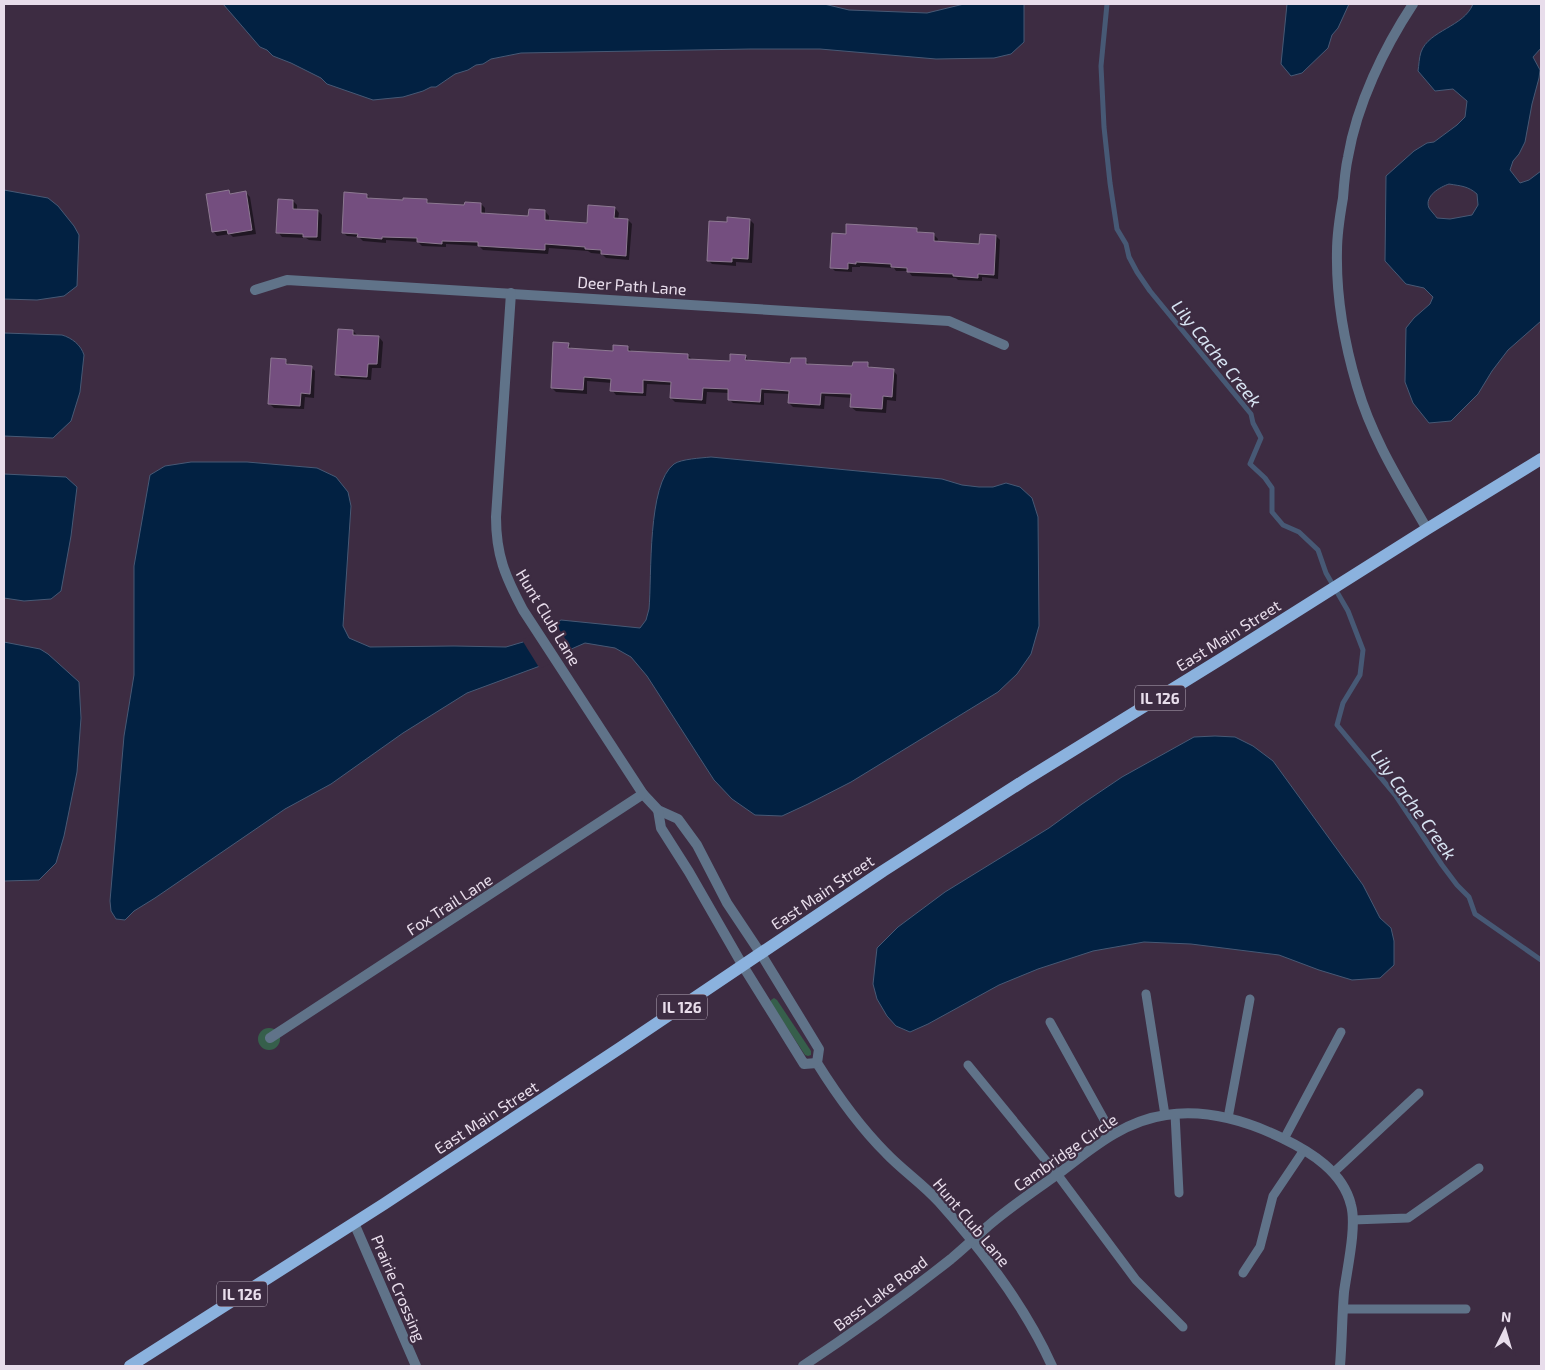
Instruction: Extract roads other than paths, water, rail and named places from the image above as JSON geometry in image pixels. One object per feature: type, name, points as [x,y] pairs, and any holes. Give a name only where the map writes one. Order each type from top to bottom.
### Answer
[{"type":"main road","name":"East Main Street","points":[[130,1366],[486,1137],[918,848],[1541,459]]},
{"type":"street","points":[[1413,4],[1380,62],[1354,130],[1348,155],[1337,249],[1338,286],[1348,349],[1357,387],[1386,459],[1427,529]]},
{"type":"street","name":"Deer Path Lane","points":[[255,290],[287,280],[949,321],[1004,345]]},
{"type":"street","name":"Hunt Club Lane","points":[[511,293],[496,517],[498,552],[505,575],[528,617],[644,794],[658,810],[678,819],[697,846],[728,903],[819,1049],[817,1063],[845,1107],[886,1154],[938,1200],[971,1241],[1010,1292],[1032,1327],[1052,1366]]},
{"type":"street","name":"Fox Trail Lane","points":[[270,1038],[644,794]]},
{"type":"street","name":"Hunt Club Lane","points":[[658,810],[661,828],[804,1064],[817,1063]]},
{"type":"street","name":"Cambridge Circle","points":[[971,1241],[1023,1198],[1094,1146],[1127,1126],[1170,1114],[1190,1113],[1228,1118],[1265,1130],[1304,1150],[1334,1172],[1344,1186],[1352,1206],[1353,1220],[1343,1309],[1340,1366]]},
{"type":"street","name":"Prairie Crossing","points":[[354,1222],[416,1366]]},
{"type":"street","name":"Bass Lake Road","points":[[803,1366],[906,1295],[971,1241]]},
{"type":"lane","points":[[1146,994],[1170,1114],[1179,1193]]},
{"type":"lane","points":[[1228,1118],[1250,999]]},
{"type":"lane","points":[[1050,1022],[1112,1134]]},
{"type":"lane","points":[[1284,1139],[1341,1032]]},
{"type":"lane","points":[[968,1065],[1057,1174],[1136,1280],[1183,1327]]},
{"type":"lane","points":[[1334,1172],[1419,1093]]},
{"type":"lane","points":[[1243,1273],[1260,1247],[1273,1196],[1304,1150]]},
{"type":"lane","points":[[1353,1220],[1408,1218],[1479,1168]]},
{"type":"lane","points":[[1343,1309],[1466,1309]]},
{"type":"water","points":[[223,4],[824,4],[849,10],[927,13],[964,4],[1024,4],[1024,42],[1011,54],[994,58],[936,59],[820,49],[521,53],[491,59],[483,64],[476,65],[455,74],[436,87],[403,97],[373,100],[327,84],[321,78],[273,56],[267,50],[260,47]]},
{"type":"water","points":[[1287,4],[1349,4],[1338,28],[1332,35],[1328,48],[1302,73],[1291,76],[1281,64]]},
{"type":"water","points":[[1473,4],[1541,4],[1541,48],[1533,57],[1540,70],[1539,78],[1525,142],[1513,161],[1510,170],[1520,183],[1529,180],[1541,171],[1541,321],[1508,350],[1478,394],[1451,421],[1429,423],[1413,403],[1405,382],[1406,328],[1430,304],[1433,297],[1424,288],[1406,284],[1385,261],[1386,176],[1414,151],[1427,143],[1434,142],[1465,117],[1467,101],[1453,89],[1435,91],[1418,71],[1420,54],[1431,38],[1469,12]],"holes":[[[1449,184],[1467,188],[1477,194],[1478,205],[1472,215],[1450,219],[1437,218],[1429,208],[1428,204],[1431,196],[1441,187]]]},
{"type":"water","points":[[4,190],[48,198],[58,206],[74,226],[79,235],[77,286],[64,296],[37,300],[4,299]]},
{"type":"water","points":[[4,333],[62,335],[76,342],[83,351],[80,392],[71,421],[53,438],[4,436]]},
{"type":"water","points":[[711,457],[942,479],[962,485],[979,487],[993,487],[1006,483],[1020,487],[1032,498],[1038,517],[1039,626],[1031,654],[1017,674],[998,692],[851,782],[782,816],[755,815],[732,799],[714,780],[647,676],[631,657],[615,648],[585,643],[540,666],[467,693],[403,733],[331,784],[285,809],[134,911],[125,920],[116,919],[111,911],[110,901],[124,736],[134,675],[134,566],[150,475],[165,466],[191,462],[247,462],[317,468],[336,477],[348,492],[351,506],[343,626],[349,638],[370,647],[506,647],[523,642],[561,620],[640,628],[646,620],[649,609],[652,532],[659,490],[665,475],[677,462]]},
{"type":"water","points":[[4,474],[66,477],[77,487],[71,536],[61,591],[51,599],[24,601],[4,598]]},
{"type":"water","points":[[4,642],[40,649],[79,682],[81,718],[77,772],[64,836],[56,863],[39,880],[4,881]]},
{"type":"water","points":[[1194,737],[1235,737],[1253,746],[1273,761],[1363,885],[1380,918],[1391,928],[1394,941],[1394,965],[1380,978],[1352,980],[1279,955],[1191,944],[1144,942],[1093,951],[1038,969],[999,985],[910,1032],[896,1026],[887,1016],[877,999],[873,984],[877,948],[898,927],[945,892],[1049,828],[1122,777]]},
{"type":"waterway","name":"Lily Cache Creek","points":[[1107,4],[1101,66],[1104,127],[1117,229],[1126,244],[1129,257],[1150,291],[1251,414],[1253,423],[1261,438],[1250,464],[1265,478],[1272,488],[1272,512],[1283,525],[1299,532],[1318,550],[1326,573],[1348,611],[1363,650],[1360,675],[1343,703],[1337,725],[1396,796],[1442,865],[1469,897],[1475,914],[1541,960]]}]
